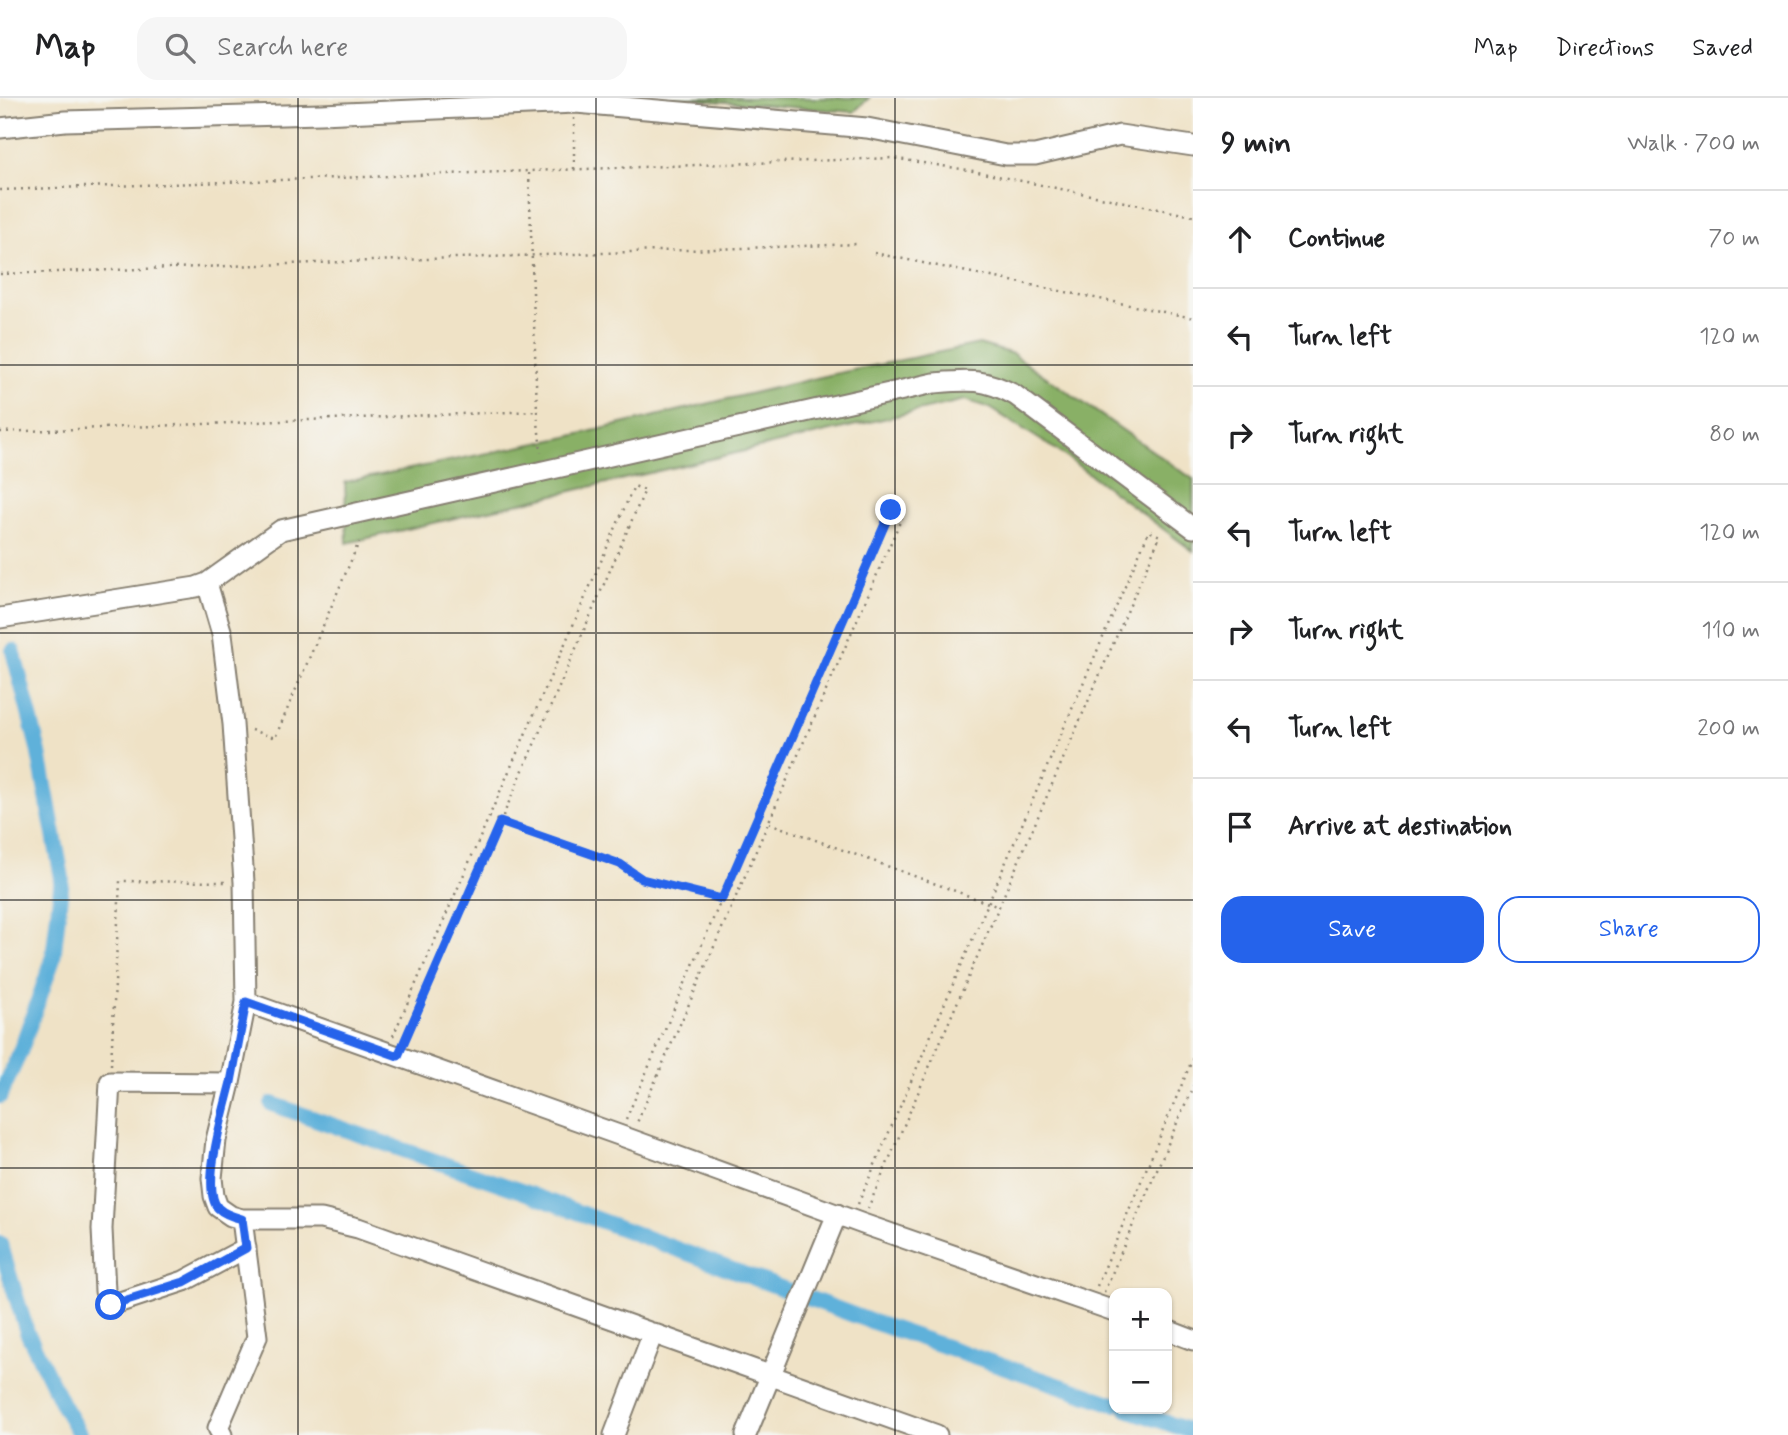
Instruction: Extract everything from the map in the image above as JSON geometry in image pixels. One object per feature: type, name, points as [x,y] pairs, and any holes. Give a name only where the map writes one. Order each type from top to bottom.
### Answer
[{"type":"street","points":[[0,128],[65,121],[576,103],[867,128],[1006,155],[1035,155],[1119,135],[1193,145]]},
{"type":"street","points":[[0,618],[196,587],[207,583],[281,530],[934,383],[972,380],[994,384],[1014,395],[1193,528]]},
{"type":"street","points":[[207,583],[222,634],[233,724],[244,883],[246,1002],[216,1140],[212,1178],[218,1207],[231,1216],[242,1219],[321,1219],[358,1228],[937,1435]]},
{"type":"street","points":[[246,1002],[850,1219],[1101,1306]]},
{"type":"street","points":[[230,1083],[110,1082],[102,1229],[105,1291],[111,1305],[184,1282],[246,1248]]},
{"type":"street","points":[[222,1435],[218,1428],[257,1336],[242,1219]]},
{"type":"street","points":[[746,1435],[815,1269],[850,1219]]},
{"type":"street","points":[[1172,1332],[1193,1339]]},
{"type":"street","points":[[614,1435],[653,1333]]},
{"type":"path","points":[[574,171],[573,128],[576,103]]},
{"type":"path","points":[[0,190],[892,159],[956,167],[1193,216]]},
{"type":"path","points":[[529,173],[537,411],[544,470]]},
{"type":"path","points":[[0,274],[859,244]]},
{"type":"path","points":[[874,253],[1193,318]]},
{"type":"path","points":[[0,432],[537,411]]},
{"type":"path","points":[[634,486],[645,490],[500,822],[392,1054],[489,817],[634,486]]},
{"type":"path","points":[[891,510],[903,514],[767,823],[624,1137],[722,899],[891,510]]},
{"type":"path","points":[[1149,531],[1160,536],[999,907],[877,1185],[850,1219],[987,903],[1149,531]]},
{"type":"path","points":[[233,724],[275,738],[359,542]]},
{"type":"path","points":[[489,817],[620,864],[642,879],[722,899]]},
{"type":"path","points":[[767,823],[999,907]]},
{"type":"path","points":[[110,1082],[120,881],[244,883]]},
{"type":"path","points":[[1101,1306],[1193,1058]]},
{"type":"path","points":[[1101,1306],[1193,1086]]},
{"type":"green space","points":[[673,98],[869,98],[854,112]]},
{"type":"green space","points":[[979,344],[1013,354],[1193,479],[1193,551],[1061,453],[990,408],[965,400],[347,543],[345,482],[567,437],[829,375]]},
{"type":"waterway","points":[[0,1096],[20,1052],[53,959],[62,878],[38,748],[13,651]]},
{"type":"waterway","points":[[272,1104],[521,1191],[867,1320],[1109,1402]]},
{"type":"waterway","points":[[0,1244],[27,1332],[80,1435]]},
{"type":"waterway","points":[[1141,1414],[1193,1432]]},
{"type":"route","points":[[111,1305],[184,1282],[246,1248],[242,1219],[231,1216],[218,1207],[212,1178],[216,1140],[246,1002],[398,1056],[500,822],[620,864],[642,879],[722,899],[891,510]]}]
